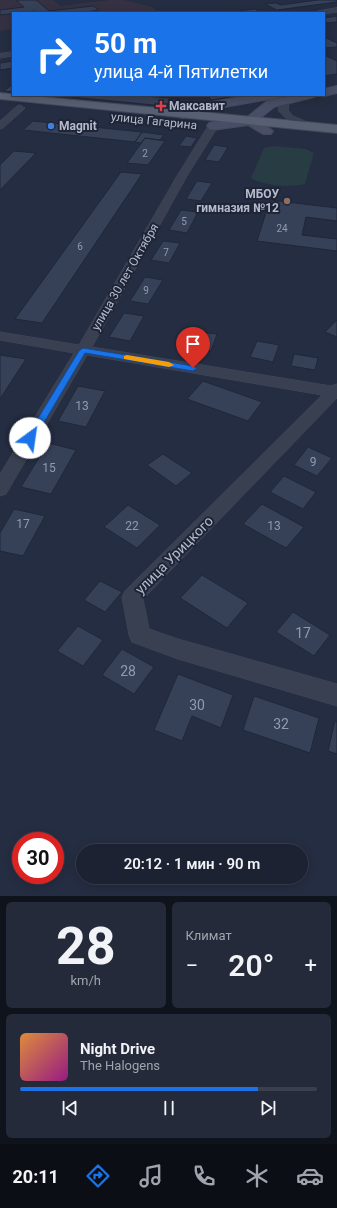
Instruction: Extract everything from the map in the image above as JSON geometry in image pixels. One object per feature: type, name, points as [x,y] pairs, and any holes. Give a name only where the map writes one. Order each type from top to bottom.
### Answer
[{"type":"main road","points":[[325,87],[337,86]]},
{"type":"main road","points":[[325,92],[337,90]]},
{"type":"main road","name":"улица Гагарина","points":[[0,96],[234,119],[251,115],[309,126],[337,129]]},
{"type":"main road","points":[[183,114],[193,109],[293,96]]},
{"type":"main road","points":[[251,115],[270,104],[276,97]]},
{"type":"main road","points":[[251,115],[276,97]]},
{"type":"main road","name":"улица Гагарина","points":[[0,106],[337,138]]},
{"type":"main road","name":"улица Гагарина","points":[[213,126],[251,115]]},
{"type":"main road","name":"улица Гагарина","points":[[251,115],[266,131]]},
{"type":"street","points":[[324,12],[337,10]]},
{"type":"street","points":[[0,56],[12,54]]},
{"type":"street","name":"улица Гагарина","points":[[276,97],[283,110],[290,118],[309,126]]},
{"type":"street","points":[[0,126],[20,108]]},
{"type":"street","points":[[213,126],[234,119]]},
{"type":"street","name":"улица 30 лет Октября","points":[[0,489],[83,351],[182,176],[213,126]]},
{"type":"street","points":[[0,336],[83,351],[336,391]]},
{"type":"street","name":"улица Урицкого","points":[[336,391],[132,597],[140,635],[178,649],[337,695]]},
{"type":"shaded area","points":[[0,0],[53,0],[60,6],[110,0],[124,0],[149,6],[157,12],[12,12],[12,29],[0,31]]},
{"type":"shaded area","points":[[274,146],[306,149],[314,153],[305,184],[277,186],[263,183],[251,178],[264,148]]},
{"type":"building","points":[[16,0],[36,0],[49,11],[93,6],[99,10],[85,12],[12,12],[12,14],[0,15],[0,10],[24,7]]},
{"type":"building","points":[[318,0],[337,0],[337,2],[277,10],[265,4],[276,3],[281,5]]},
{"type":"building","points":[[255,9],[261,12],[230,12]]},
{"type":"building","points":[[337,16],[337,22],[327,23],[325,22],[325,18]]},
{"type":"building","points":[[325,37],[337,43],[337,47],[325,48]]},
{"type":"building","points":[[325,55],[337,61],[337,74],[325,76]]},
{"type":"building","points":[[12,61],[12,68],[0,70],[0,63]]},
{"type":"building","points":[[12,85],[12,92],[4,91]]},
{"type":"building","points":[[145,96],[179,99],[174,107],[72,97]]},
{"type":"building","points":[[207,96],[234,96],[212,100]]},
{"type":"building","points":[[33,121],[142,132],[135,142],[23,130]]},
{"type":"building","points":[[142,132],[164,135],[160,140],[145,138],[141,143],[135,142]]},
{"type":"building","points":[[186,136],[197,138],[191,147],[179,146]]},
{"type":"building","points":[[145,138],[165,141],[148,165],[127,163]]},
{"type":"building","points":[[214,145],[228,147],[219,162],[205,160]]},
{"type":"building","points":[[14,151],[36,153],[0,190],[0,165]]},
{"type":"building","points":[[121,172],[142,174],[42,323],[15,319]]},
{"type":"building","points":[[197,181],[212,183],[201,201],[186,199]]},
{"type":"building","points":[[270,200],[337,208],[337,221],[306,217],[302,235],[337,239],[337,251],[257,241]]},
{"type":"building","points":[[181,210],[198,212],[187,233],[169,230]]},
{"type":"building","points":[[163,241],[180,243],[169,263],[151,260]]},
{"type":"building","points":[[145,277],[163,280],[148,304],[130,301]]},
{"type":"building","points":[[124,313],[144,316],[130,341],[109,337]]},
{"type":"building","points":[[337,320],[337,337],[325,332]]},
{"type":"building","points":[[199,332],[217,334],[211,351],[193,348]]},
{"type":"building","points":[[257,341],[279,345],[273,362],[250,357]]},
{"type":"building","points":[[294,354],[318,358],[315,370],[291,366]]},
{"type":"building","points":[[0,355],[26,359],[0,399]]},
{"type":"building","points":[[203,381],[262,402],[248,421],[187,399]]},
{"type":"building","points":[[78,386],[105,391],[86,427],[58,421]]},
{"type":"building","points":[[48,443],[76,450],[51,494],[21,487]]},
{"type":"building","points":[[308,447],[332,458],[317,476],[294,465]]},
{"type":"building","points":[[163,454],[192,473],[176,486],[147,465]]},
{"type":"building","points":[[284,476],[316,492],[303,509],[270,492]]},
{"type":"building","points":[[262,504],[304,527],[286,548],[243,524]]},
{"type":"building","points":[[128,505],[160,525],[137,548],[104,527]]},
{"type":"building","points":[[14,509],[45,516],[23,556],[0,551],[0,533]]},
{"type":"building","points":[[202,575],[248,603],[227,628],[180,598]]},
{"type":"building","points":[[100,581],[122,592],[105,612],[84,600]]},
{"type":"building","points":[[293,612],[330,635],[314,656],[276,632]]},
{"type":"building","points":[[78,626],[103,640],[83,666],[57,651]]},
{"type":"building","points":[[122,649],[154,667],[134,694],[102,675]]},
{"type":"building","points":[[178,674],[233,695],[221,728],[192,716],[182,741],[154,730]]},
{"type":"building","points":[[254,696],[319,718],[310,753],[243,730]]},
{"type":"building","points":[[335,721],[337,722],[337,754],[328,751]]},
{"type":"slow traffic","points":[[127,358],[169,365]]},
{"type":"place","name":"Максавит","points":[[161,106]]},
{"type":"place","name":"Magnit","points":[[51,126]]},
{"type":"place","name":"МБОУ гимназия №12","points":[[287,201]]},
{"type":"route","points":[[30,438],[83,351],[193,368]]}]
